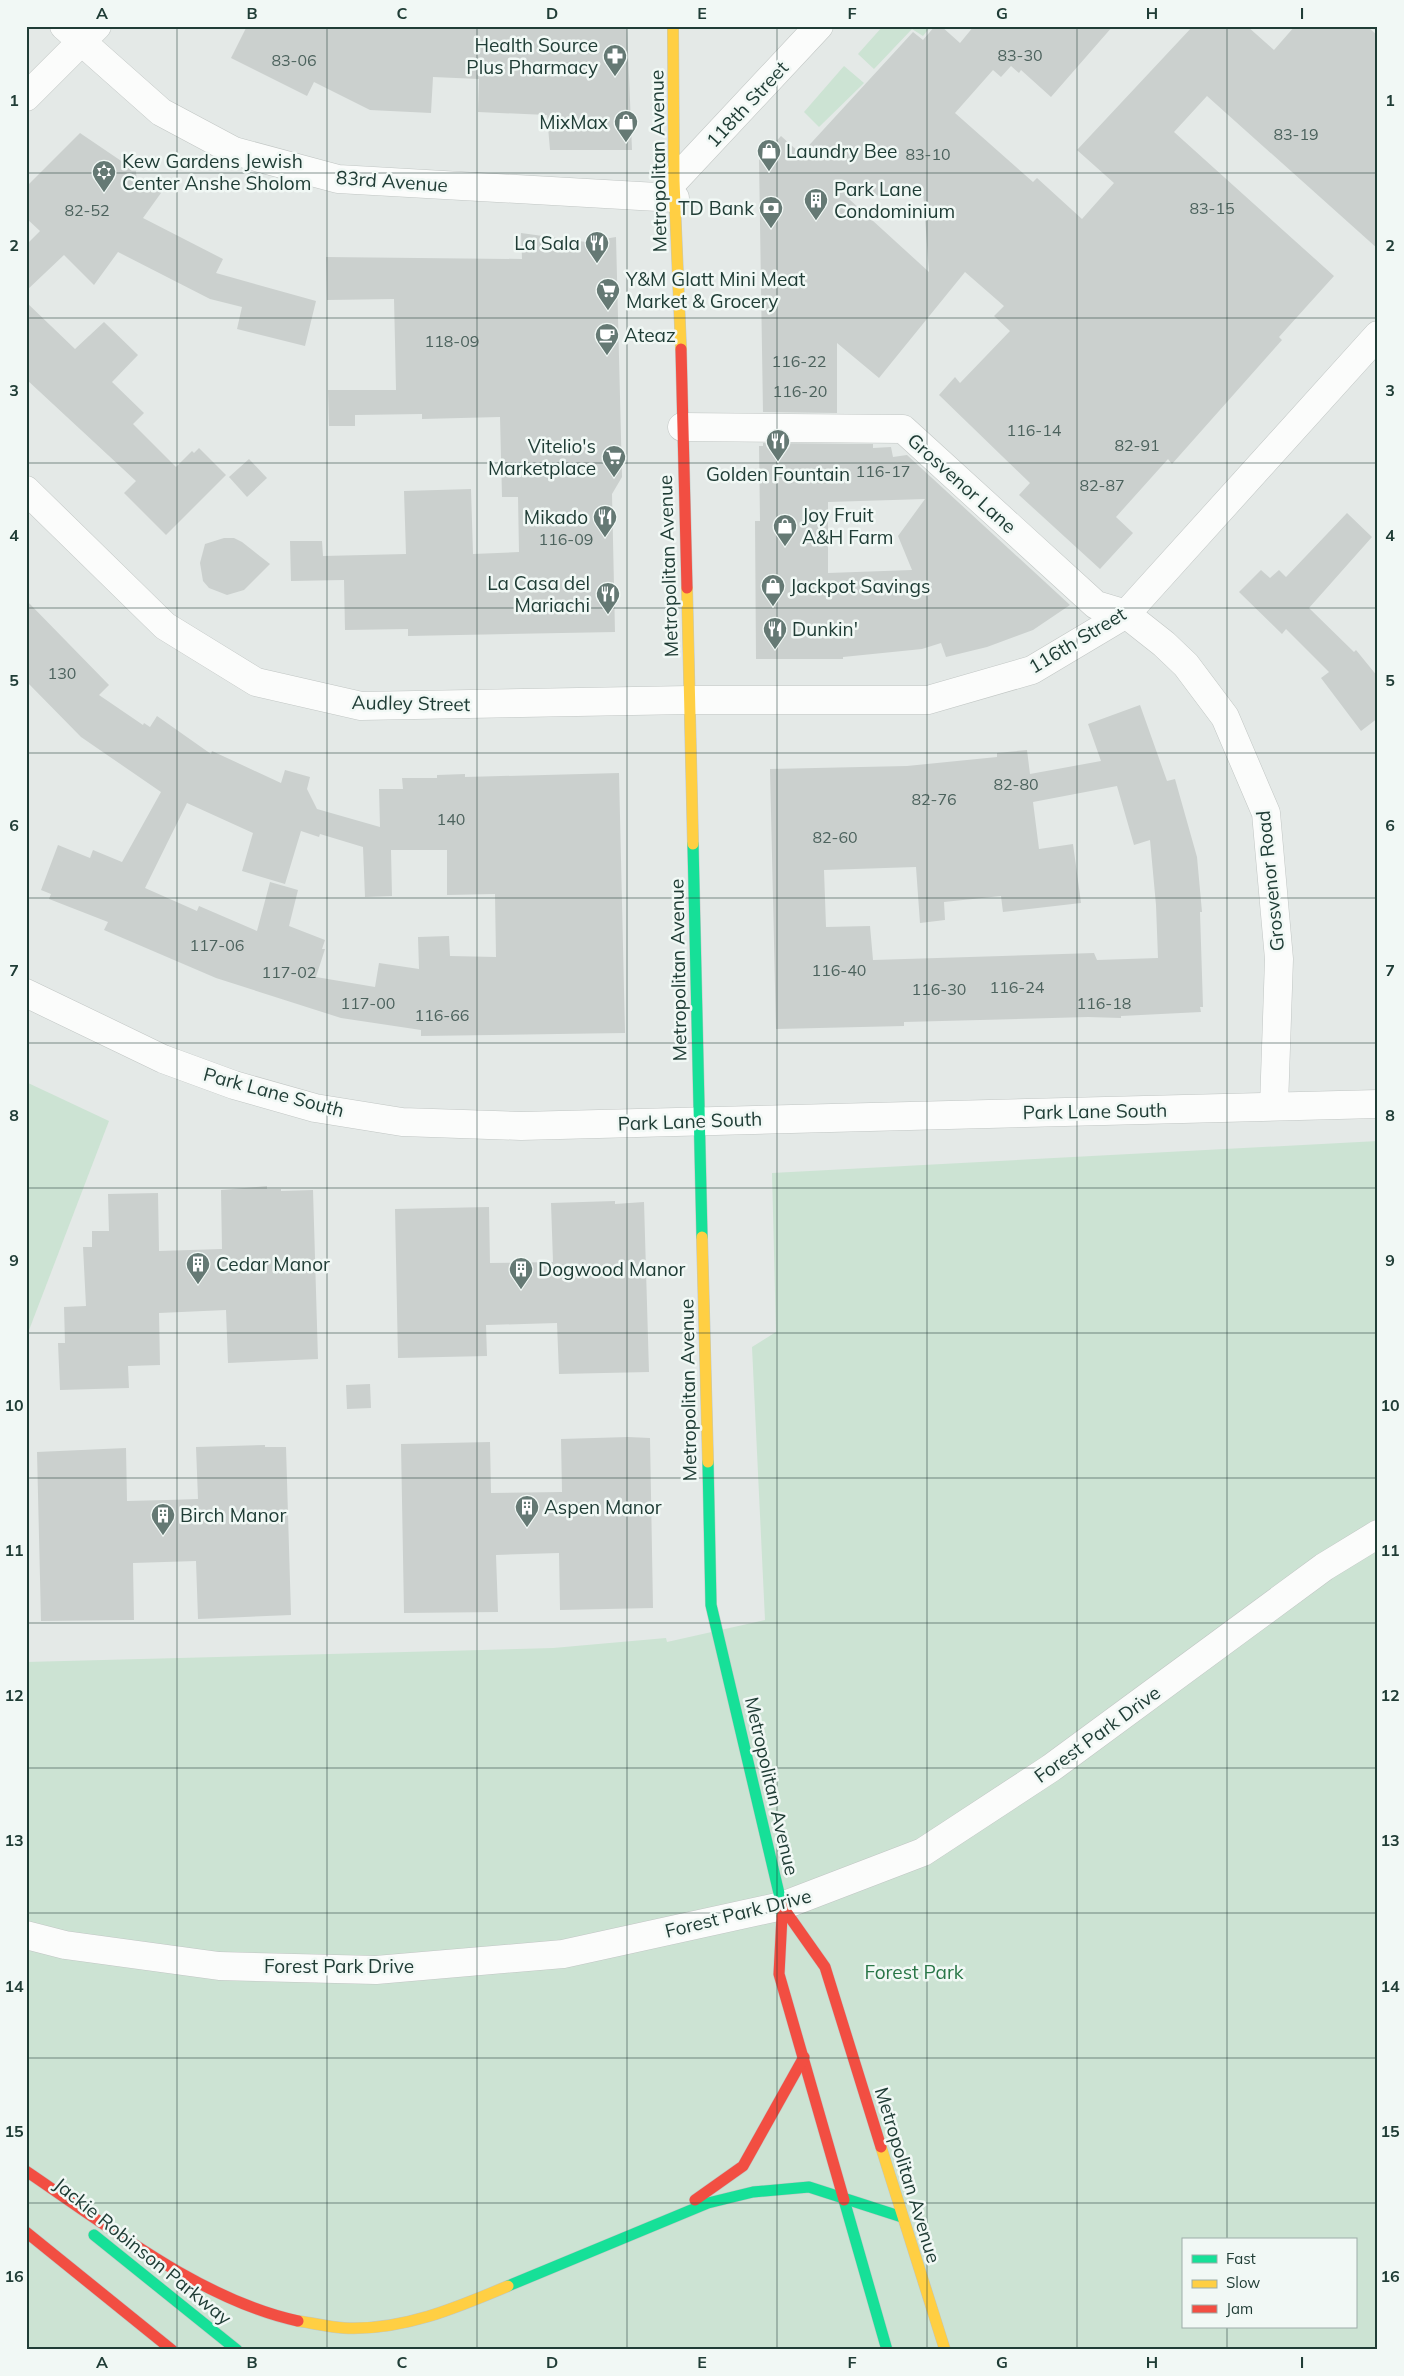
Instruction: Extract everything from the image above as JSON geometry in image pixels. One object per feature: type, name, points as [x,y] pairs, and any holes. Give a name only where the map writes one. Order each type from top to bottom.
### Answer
[{"type":"main road","name":"Metropolitan Avenue","points":[[673,26],[674,189],[681,338],[711,1605],[782,1906],[779,1974],[846,2200],[887,2350]]},
{"type":"main road","name":"Metropolitan Avenue","points":[[782,1906],[825,1967],[945,2350]]},
{"type":"main road","points":[[674,2216],[744,2166],[804,2057]]},
{"type":"main road","points":[[26,2171],[197,2282],[242,2303],[271,2313],[317,2325],[356,2329],[394,2325],[454,2309],[674,2216],[708,2203],[753,2192],[808,2187],[902,2217]]},
{"type":"main road","name":"Jackie Robinson Parkway","points":[[26,2180],[237,2350]]},
{"type":"main road","points":[[26,2232],[169,2348]]},
{"type":"street","name":"118th Street","points":[[674,189],[819,26]]},
{"type":"street","name":"83rd Avenue","points":[[80,32],[161,112],[234,151],[338,179],[674,189]]},
{"type":"street","points":[[26,98],[80,32]]},
{"type":"street","name":"116th Street","points":[[689,700],[928,700],[1032,670],[1126,614],[1378,335]]},
{"type":"street","name":"Grosvenor Lane","points":[[682,427],[903,429],[1096,604],[1126,614]]},
{"type":"street","name":"Audley Street","points":[[26,490],[165,626],[256,682],[361,706],[689,700]]},
{"type":"street","name":"Grosvenor Road","points":[[1126,614],[1164,644],[1186,665],[1225,717],[1266,812],[1279,959],[1274,1106]]},
{"type":"street","name":"Park Lane South","points":[[26,993],[163,1059],[234,1085],[315,1108],[402,1122],[521,1126],[1378,1104]]},
{"type":"street","name":"Forest Park Drive","points":[[26,1935],[65,1945],[219,1966],[376,1970],[563,1954],[782,1906],[924,1852],[1051,1768],[1324,1567],[1378,1534]]},
{"type":"green space","points":[[883,26],[931,26],[923,36],[912,29],[874,69],[858,54]]},
{"type":"green space","points":[[844,66],[864,83],[819,127],[804,112]]},
{"type":"green space","points":[[26,1082],[109,1121],[26,1338]]},
{"type":"green space","name":"Forest Park","points":[[1378,1141],[1378,2350],[26,2350],[26,1662],[553,1648],[666,1638],[667,1642],[765,1620],[752,1347],[776,1332],[772,1173]]},
{"type":"building","points":[[247,26],[627,26],[632,150],[550,150],[547,115],[478,112],[479,79],[433,77],[431,113],[370,110],[314,82],[307,96],[231,58]]},
{"type":"building","points":[[935,26],[941,26],[960,43],[974,26],[1113,26],[1051,97],[1021,70],[1019,73],[1011,66],[1001,77],[993,70],[955,113],[1033,182],[1037,178],[1082,219],[1114,183],[1077,150],[1193,26],[1247,26],[1274,50],[1295,26],[1367,26],[1378,36],[1378,249],[1207,96],[1174,132],[1334,276],[1279,337],[1282,340],[1172,464],[1168,459],[1116,517],[1133,533],[1100,569],[1019,495],[1030,483],[939,395],[955,377],[960,383],[1010,331],[994,316],[1004,306],[965,272],[879,378],[837,343],[837,413],[763,412],[759,160],[781,136],[801,154],[913,32],[923,40]],"holes":[[[923,190],[929,272],[849,199]]]},
{"type":"building","points":[[80,133],[136,171],[137,185],[166,186],[143,218],[223,259],[216,273],[316,301],[305,346],[237,329],[242,307],[210,299],[118,252],[94,285],[64,255],[26,291],[26,245],[40,231],[26,218],[26,187]]},
{"type":"building","points":[[521,233],[586,242],[616,237],[622,477],[612,494],[615,632],[408,636],[408,629],[345,630],[344,580],[291,581],[290,541],[322,541],[323,556],[406,554],[404,491],[471,489],[473,554],[519,552],[518,497],[502,497],[500,417],[422,419],[422,414],[355,415],[355,426],[329,426],[328,390],[396,390],[394,299],[327,300],[326,257],[522,259]]},
{"type":"building","points":[[26,302],[75,349],[104,322],[138,355],[112,382],[144,413],[133,424],[176,467],[192,451],[194,453],[199,448],[226,475],[166,535],[124,493],[136,481],[26,379]]},
{"type":"building","points":[[763,443],[873,444],[873,448],[891,447],[893,457],[907,455],[1070,605],[1033,630],[987,647],[946,657],[941,643],[922,649],[843,657],[843,659],[756,659],[755,521],[760,521],[759,446],[763,446]],"holes":[[[925,499],[898,536],[912,570],[828,573],[828,502]]]},
{"type":"building","points":[[249,459],[267,478],[247,497],[229,477]]},
{"type":"building","points":[[1347,513],[1372,537],[1309,608],[1354,652],[1356,650],[1378,677],[1378,718],[1361,731],[1321,678],[1329,672],[1286,629],[1282,634],[1239,592],[1261,570],[1270,578],[1279,570],[1286,577]]},
{"type":"building","points":[[224,538],[234,538],[242,542],[270,564],[244,590],[227,595],[209,588],[203,581],[200,563],[205,544]]},
{"type":"building","points":[[26,600],[109,685],[99,695],[143,725],[144,723],[150,727],[157,716],[211,754],[212,751],[281,783],[285,770],[310,777],[307,789],[317,809],[380,827],[379,789],[403,789],[402,778],[437,778],[437,775],[465,774],[465,777],[619,773],[625,1033],[421,1036],[421,1030],[341,1018],[216,978],[104,930],[108,922],[49,899],[51,894],[41,890],[58,845],[90,858],[93,850],[122,862],[161,792],[81,737],[26,681]],"holes":[[[187,803],[253,833],[242,871],[285,884],[301,831],[319,837],[320,834],[363,847],[365,897],[392,896],[391,850],[447,850],[447,895],[495,894],[496,957],[450,956],[449,936],[418,937],[419,969],[379,963],[375,987],[316,977],[325,949],[322,949],[325,940],[289,926],[298,890],[270,882],[257,931],[199,906],[197,911],[145,888]]]},
{"type":"building","points":[[1140,705],[1167,781],[1175,779],[1197,857],[1202,912],[1200,912],[1203,1007],[1200,1007],[1201,1012],[1121,1016],[1121,1018],[1088,1017],[904,1022],[904,1026],[776,1029],[770,769],[907,766],[997,757],[997,753],[1027,750],[1030,774],[1101,761],[1088,724]],"holes":[[[1117,786],[1134,845],[1150,840],[1156,905],[1158,958],[1097,960],[1094,953],[873,960],[870,926],[826,927],[824,870],[916,867],[920,923],[945,920],[944,902],[1001,896],[1003,912],[1081,903],[1073,844],[1039,849],[1033,802]]]},
{"type":"building","name":"Cedar Manor","points":[[267,1186],[267,1189],[281,1189],[281,1191],[313,1190],[318,1359],[228,1363],[226,1310],[159,1313],[160,1365],[128,1366],[129,1388],[60,1390],[58,1343],[65,1343],[64,1307],[86,1306],[83,1247],[92,1247],[92,1231],[109,1231],[108,1194],[158,1193],[159,1251],[222,1249],[221,1190]]},
{"type":"building","name":"Dogwood Manor","points":[[615,1201],[615,1204],[644,1202],[649,1372],[559,1374],[557,1323],[486,1325],[487,1356],[398,1358],[395,1209],[489,1207],[490,1263],[553,1262],[551,1203]]},
{"type":"building","points":[[370,1384],[371,1408],[347,1409],[346,1385]]},
{"type":"building","name":"Aspen Manor","points":[[650,1438],[653,1608],[560,1610],[559,1553],[496,1555],[498,1612],[404,1613],[401,1444],[490,1442],[491,1493],[562,1492],[561,1439]]},
{"type":"building","name":"Birch Manor","points":[[265,1445],[265,1447],[286,1447],[291,1615],[198,1619],[196,1561],[133,1563],[134,1620],[41,1621],[37,1452],[126,1448],[127,1501],[167,1500],[198,1499],[196,1447]]},
{"type":"traffic: fast","points":[[693,844],[702,1237]]},
{"type":"traffic: fast","points":[[708,1462],[711,1605],[782,1906],[782,1916]]},
{"type":"traffic: fast","points":[[508,2286],[708,2203],[753,2192],[809,2187],[902,2217]]},
{"type":"traffic: fast","points":[[844,2200],[887,2350]]},
{"type":"traffic: fast","points":[[94,2235],[237,2350]]},
{"type":"traffic: slow","points":[[673,26],[674,181],[681,349]]},
{"type":"traffic: slow","points":[[687,588],[693,844]]},
{"type":"traffic: slow","points":[[702,1237],[708,1462]]},
{"type":"traffic: slow","points":[[881,2147],[945,2350]]},
{"type":"traffic: slow","points":[[298,2321],[344,2328],[387,2326],[449,2310],[508,2286]]},
{"type":"traffic: jam","points":[[681,349],[687,588]]},
{"type":"traffic: jam","points":[[782,1906],[825,1967],[881,2147]]},
{"type":"traffic: jam","points":[[782,1916],[779,1974],[844,2200]]},
{"type":"traffic: jam","points":[[695,2200],[743,2166],[804,2057]]},
{"type":"traffic: jam","points":[[26,2171],[122,2237],[191,2279],[227,2297],[262,2311],[298,2321]]},
{"type":"traffic: jam","points":[[26,2232],[172,2350]]},
{"type":"place","name":"Health Source Plus Pharmacy","points":[[615,77]]},
{"type":"place","name":"MixMax","points":[[626,143]]},
{"type":"place","name":"Laundry Bee","points":[[769,172]]},
{"type":"place","name":"Kew Gardens Jewish Center Anshe Sholom","points":[[104,193]]},
{"type":"place","name":"Park Lane Condominium","points":[[816,221]]},
{"type":"place","name":"TD Bank","points":[[771,229]]},
{"type":"place","name":"La Sala","points":[[597,264]]},
{"type":"place","name":"Y&M Glatt Mini Meat Market & Grocery","points":[[608,311]]},
{"type":"place","name":"Ateaz","points":[[607,356]]},
{"type":"place","name":"Golden Fountain","points":[[778,462]]},
{"type":"place","name":"Vitelio's Marketplace","points":[[614,478]]},
{"type":"place","name":"Mikado","points":[[605,538]]},
{"type":"place","name":"Joy Fruit A&H Farm","points":[[785,547]]},
{"type":"place","name":"Jackpot Savings","points":[[773,607]]},
{"type":"place","name":"La Casa del Mariachi","points":[[608,615]]},
{"type":"place","name":"Dunkin'","points":[[775,650]]},
{"type":"place","name":"Cedar Manor","points":[[198,1285]]},
{"type":"place","name":"Dogwood Manor","points":[[521,1290]]},
{"type":"place","name":"Aspen Manor","points":[[527,1528]]},
{"type":"place","name":"Birch Manor","points":[[163,1536]]}]
